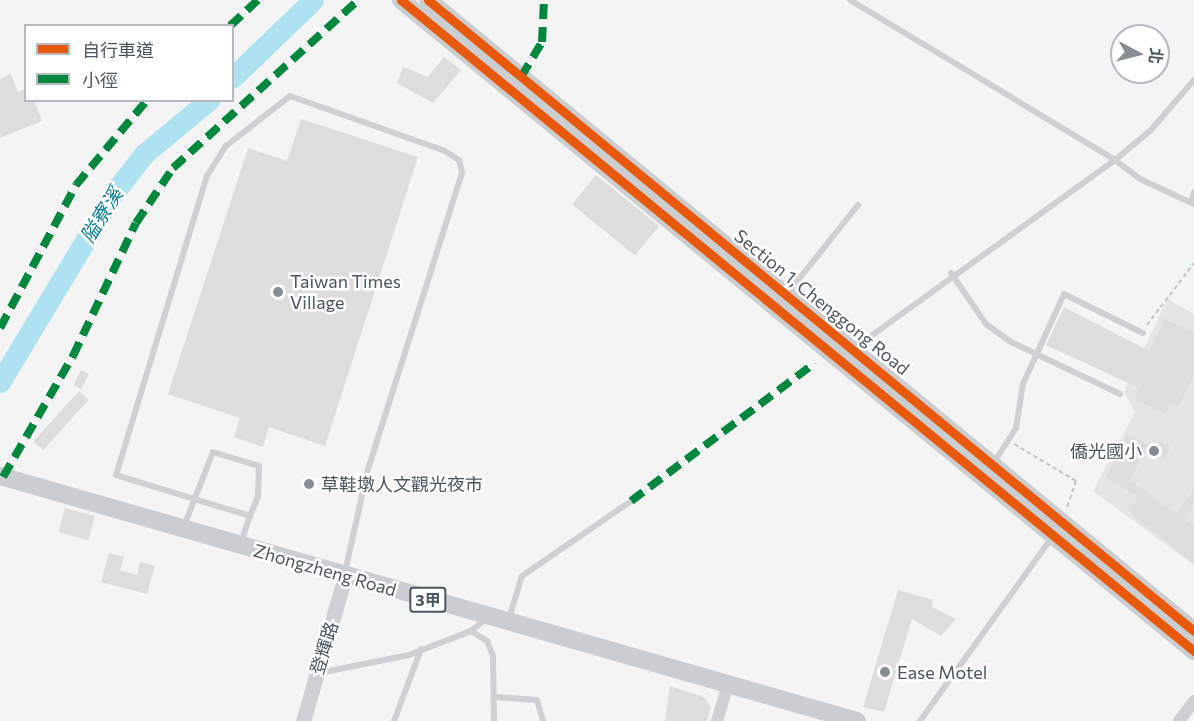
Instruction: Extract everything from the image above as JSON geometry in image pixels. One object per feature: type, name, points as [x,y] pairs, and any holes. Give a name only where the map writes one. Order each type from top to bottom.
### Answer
[{"type":"main road","name":"Section 1, Chenggong Road","points":[[400,0],[832,354],[1194,631]]},
{"type":"main road","name":"Section 1, Chenggong Road","points":[[428,0],[993,465],[1058,529],[1194,651]]},
{"type":"main road","name":"Zhongzheng Road","points":[[0,476],[488,618],[858,721]]},
{"type":"street","name":"登輝路","points":[[303,721],[345,576]]},
{"type":"street","points":[[717,721],[728,684]]},
{"type":"street","points":[[1179,721],[1194,700]]},
{"type":"lane","points":[[850,0],[1115,160],[1140,179],[1192,203],[1194,192]]},
{"type":"lane","points":[[832,354],[853,349],[951,273],[1115,160],[1194,80]]},
{"type":"lane","points":[[250,516],[116,476],[207,176],[226,146],[290,96],[445,151],[459,160],[462,173],[368,470],[345,576]]},
{"type":"lane","points":[[787,295],[858,205]]},
{"type":"lane","points":[[951,273],[986,324],[1034,354],[1120,394]]},
{"type":"lane","points":[[993,465],[1009,441],[1034,354],[1064,294],[1143,333]]},
{"type":"lane","points":[[182,529],[213,452],[221,451],[259,466],[258,496],[240,546]]},
{"type":"lane","points":[[507,623],[522,576],[631,501]]},
{"type":"lane","points":[[921,721],[1058,529]]},
{"type":"lane","points":[[317,673],[421,649],[471,631],[488,618]]},
{"type":"lane","points":[[471,631],[487,641],[493,656],[496,697],[494,721]]},
{"type":"lane","points":[[394,721],[421,649]]},
{"type":"lane","points":[[496,697],[537,700],[543,721]]},
{"type":"path","points":[[1143,333],[1194,263]]},
{"type":"path","points":[[1009,441],[1076,481],[1058,529]]},
{"type":"shaded area","name":"僑光國小","points":[[1167,299],[1194,314],[1194,565],[1093,491],[1135,412],[1124,392]]},
{"type":"building","points":[[444,57],[461,70],[433,103],[397,83],[403,67],[428,77]]},
{"type":"building","points":[[11,74],[18,92],[24,90],[24,102],[35,102],[42,121],[0,138],[0,79]]},
{"type":"building","points":[[301,119],[418,157],[325,446],[269,427],[263,447],[234,437],[240,418],[168,394],[248,148],[287,161]]},
{"type":"building","points":[[596,175],[659,226],[635,256],[572,205]]},
{"type":"building","points":[[1064,307],[1149,351],[1165,319],[1194,333],[1194,374],[1178,407],[1170,403],[1165,414],[1134,399],[1139,388],[1046,345]]},
{"type":"building","points":[[81,370],[89,374],[81,389],[73,385]]},
{"type":"building","points":[[79,391],[89,400],[43,450],[33,442]]},
{"type":"building","points":[[1127,434],[1156,448],[1159,441],[1171,446],[1164,461],[1144,453],[1130,480],[1176,514],[1194,489],[1194,504],[1183,519],[1194,526],[1194,564],[1127,510],[1138,497],[1106,478]]},
{"type":"building","points":[[65,508],[95,516],[88,540],[59,532]]},
{"type":"building","points":[[109,553],[124,557],[120,570],[137,575],[140,562],[155,566],[147,594],[101,582]]},
{"type":"building","name":"Ease Motel","points":[[898,590],[933,600],[932,607],[956,619],[941,636],[912,619],[884,712],[863,707]]},
{"type":"building","points":[[670,686],[704,697],[711,707],[707,721],[665,721]]},
{"type":"waterway","name":"隘寮溪","points":[[234,76],[313,0]]},
{"type":"waterway","name":"隘寮溪","points":[[0,382],[116,190],[144,154],[207,102]]},
{"type":"marked path","points":[[232,24],[258,0]]},
{"type":"marked path","points":[[3,477],[73,356],[136,223],[173,168],[358,0]]},
{"type":"marked path","points":[[521,77],[542,42],[544,0]]},
{"type":"marked path","points":[[0,328],[76,185],[145,102]]},
{"type":"marked path","points":[[631,501],[815,363]]},
{"type":"cycle path","points":[[401,0],[1194,651]]},
{"type":"cycle path","points":[[428,0],[1194,631]]},
{"type":"place","name":"Taiwan Times Village","points":[[278,292]]},
{"type":"place","name":"僑光國小","points":[[1154,451]]},
{"type":"place","name":"草鞋墩人文觀光夜市","points":[[309,484]]},
{"type":"place","name":"Ease Motel","points":[[885,672]]}]
